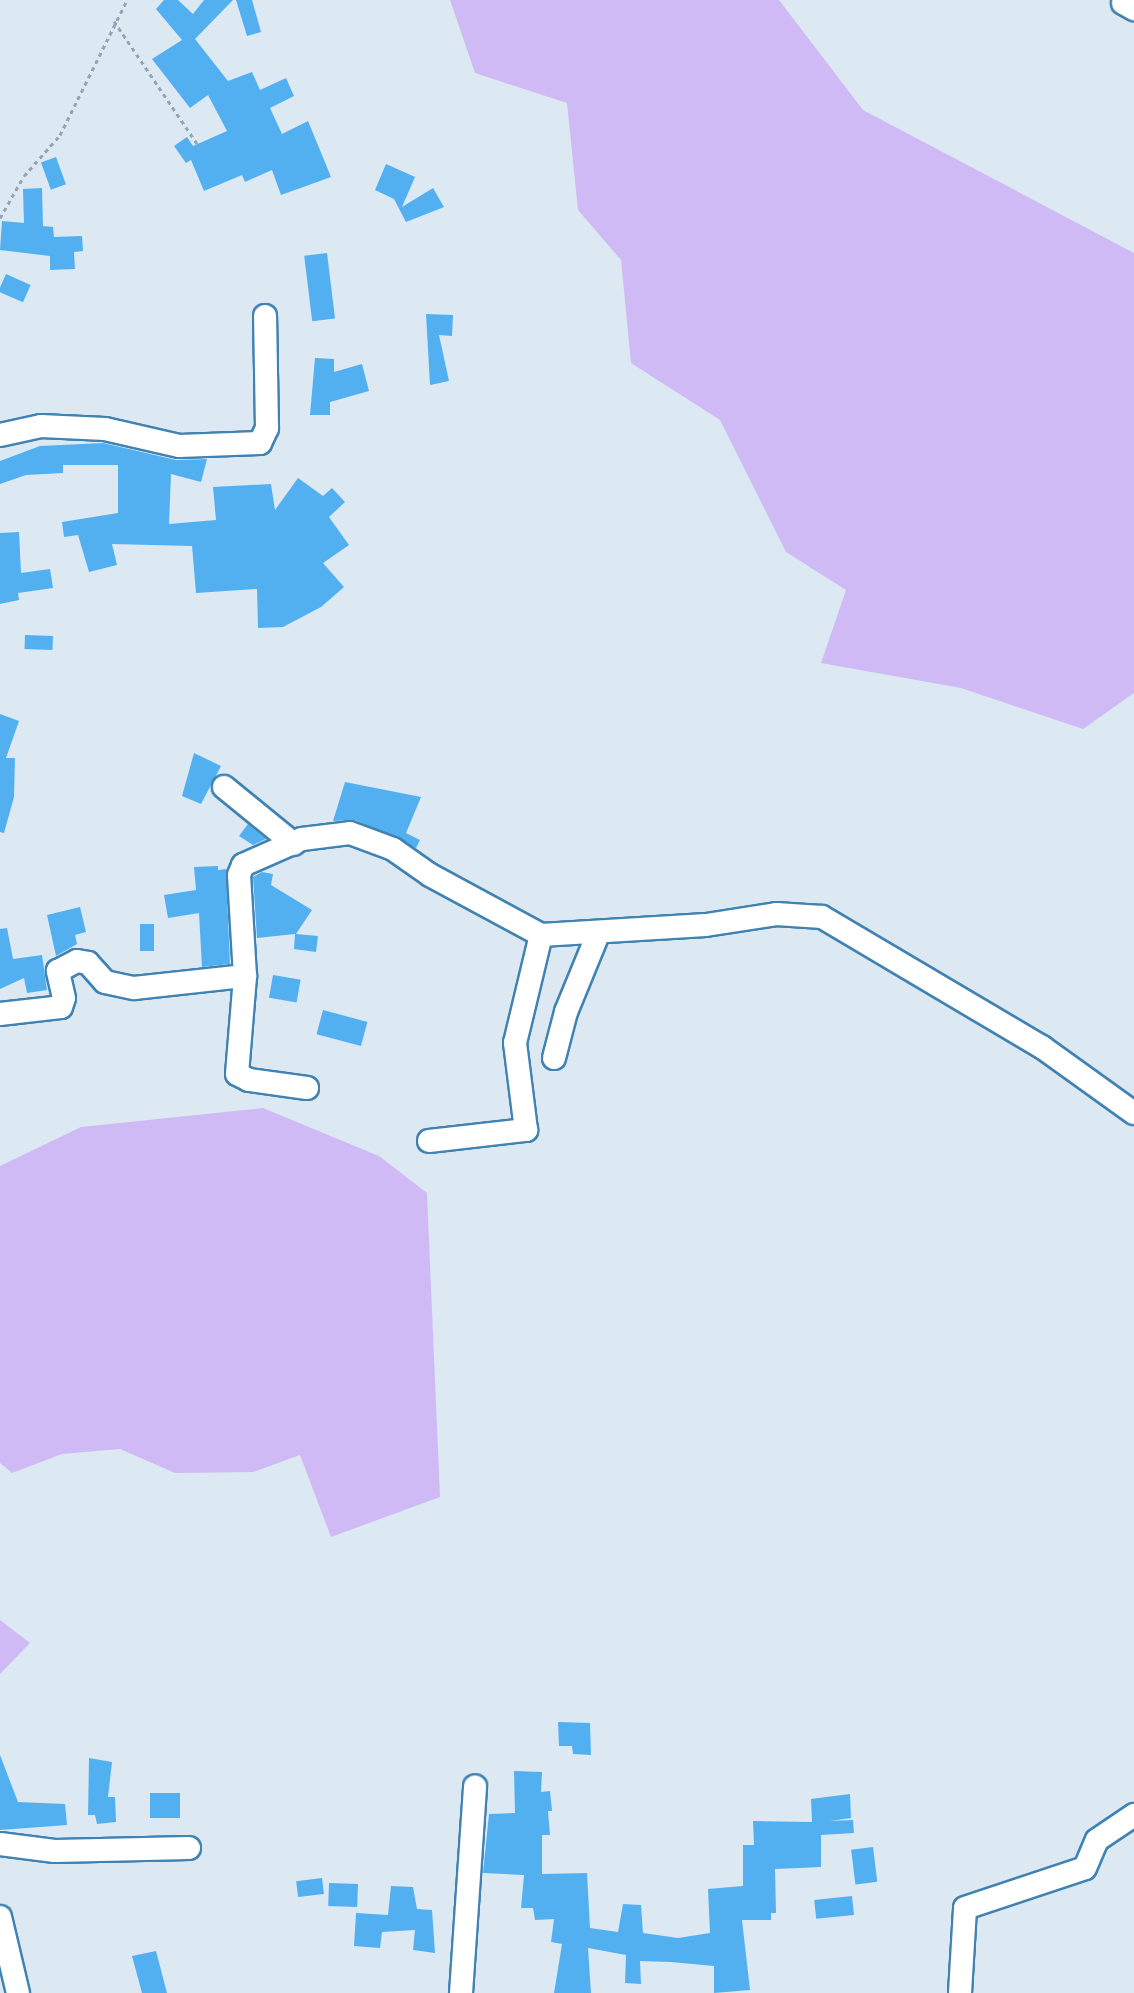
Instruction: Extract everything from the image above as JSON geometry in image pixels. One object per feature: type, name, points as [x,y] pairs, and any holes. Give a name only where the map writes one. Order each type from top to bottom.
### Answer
[{"type":"street","points":[[0,435],[53,427],[137,433],[179,446],[260,443],[267,428],[265,316]]},
{"type":"street","points":[[224,787],[294,844]]},
{"type":"street","points":[[307,1088],[249,1080],[237,1074],[245,976],[243,865],[328,832],[368,836],[541,935],[598,934],[776,914],[822,917],[1029,1039],[1134,1113]]},
{"type":"street","points":[[554,1058],[566,1012],[598,934]]},
{"type":"street","points":[[429,1141],[526,1130],[515,1043],[541,935]]},
{"type":"street","points":[[0,1014],[61,1007],[64,998],[58,971],[77,961],[88,963],[105,982],[134,988],[245,976]]},
{"type":"street","points":[[461,1993],[475,1786]]},
{"type":"street","points":[[960,1993],[965,1908],[1085,1868],[1097,1840],[1134,1815]]},
{"type":"street","points":[[0,1844],[55,1851],[189,1848]]},
{"type":"street","points":[[0,1917],[18,1993]]},
{"type":"path","points":[[0,218],[27,171],[60,135],[127,0]]},
{"type":"path","points":[[114,21],[200,148]]},
{"type":"shaded area","points":[[450,0],[779,0],[863,110],[1134,253],[1134,693],[1083,729],[961,688],[821,663],[846,590],[786,552],[720,420],[631,363],[621,260],[578,210],[567,103],[475,73]]},
{"type":"shaded area","points":[[263,1108],[379,1156],[427,1193],[440,1497],[331,1537],[300,1455],[253,1472],[175,1473],[120,1449],[62,1454],[12,1473],[0,1463],[0,1166],[81,1127]]},
{"type":"shaded area","points":[[0,1620],[30,1643],[0,1674]]},
{"type":"building","points":[[164,0],[178,0],[193,14],[204,0],[233,0],[195,39],[228,81],[252,72],[260,90],[286,78],[294,96],[270,108],[282,134],[308,121],[331,177],[281,195],[272,170],[245,182],[242,175],[204,191],[191,160],[186,163],[174,146],[187,137],[193,146],[227,131],[208,95],[190,108],[152,59],[182,40],[156,9]]},
{"type":"building","points":[[236,0],[252,0],[261,32],[247,36]]},
{"type":"building","points":[[56,157],[66,184],[51,190],[41,162]]},
{"type":"building","points":[[386,164],[415,177],[402,207],[433,188],[444,207],[406,222],[394,199],[375,190]]},
{"type":"building","points":[[42,188],[43,226],[53,227],[54,237],[82,236],[83,251],[74,252],[75,269],[50,270],[50,256],[0,250],[2,221],[24,223],[23,189]]},
{"type":"building","points":[[327,253],[335,319],[312,321],[304,256]]},
{"type":"building","points":[[6,274],[31,285],[23,302],[0,292]]},
{"type":"building","points":[[426,314],[453,315],[452,336],[439,335],[449,381],[430,385]]},
{"type":"building","points":[[315,358],[334,359],[334,372],[362,364],[369,391],[330,402],[330,415],[310,415]]},
{"type":"building","points":[[103,443],[176,460],[207,459],[201,482],[171,474],[169,524],[216,520],[213,487],[271,484],[275,510],[298,478],[323,496],[332,488],[345,502],[329,517],[349,545],[323,563],[344,587],[321,607],[283,627],[258,628],[257,589],[196,593],[192,546],[112,544],[117,565],[89,572],[78,535],[64,537],[62,522],[118,513],[118,465],[63,465],[63,473],[26,475],[0,484],[0,461],[40,446]]},
{"type":"building","points":[[19,532],[21,573],[50,569],[53,588],[18,593],[19,600],[0,604],[0,533]]},
{"type":"building","points":[[25,635],[53,636],[52,650],[25,649]]},
{"type":"building","points":[[0,714],[19,721],[6,758],[15,758],[14,797],[4,833],[0,832]]},
{"type":"building","points":[[194,753],[221,766],[201,804],[182,796]]},
{"type":"building","points":[[345,782],[421,797],[406,833],[420,840],[416,848],[355,820],[333,821]]},
{"type":"building","points":[[248,824],[266,839],[253,845],[239,836]]},
{"type":"building","points":[[218,866],[218,870],[226,869],[230,964],[202,967],[199,913],[168,918],[164,895],[196,890],[194,867]]},
{"type":"building","points":[[262,872],[273,874],[271,885],[312,910],[296,934],[318,936],[316,952],[294,949],[295,934],[257,938],[253,877]]},
{"type":"building","points":[[80,907],[86,932],[75,935],[77,944],[56,956],[47,915]]},
{"type":"building","points":[[140,924],[154,924],[154,951],[140,951]]},
{"type":"building","points":[[7,928],[13,959],[42,955],[47,990],[27,993],[24,978],[0,989],[0,929]]},
{"type":"building","points":[[273,975],[301,980],[297,1003],[269,998]]},
{"type":"building","points":[[323,1010],[367,1022],[361,1046],[317,1034]]},
{"type":"building","points":[[558,1722],[590,1723],[591,1755],[573,1754],[572,1746],[559,1746]]},
{"type":"building","points":[[0,1755],[18,1802],[65,1804],[67,1825],[0,1830]]},
{"type":"building","points":[[89,1758],[112,1762],[108,1797],[115,1797],[116,1822],[97,1824],[95,1815],[88,1815]]},
{"type":"building","points":[[514,1771],[542,1772],[541,1792],[550,1791],[552,1811],[548,1811],[550,1835],[542,1835],[542,1874],[587,1873],[590,1928],[618,1932],[623,1904],[641,1905],[643,1933],[678,1938],[710,1933],[708,1889],[743,1886],[743,1845],[754,1845],[753,1821],[812,1822],[811,1799],[850,1794],[851,1818],[830,1821],[853,1820],[854,1833],[821,1835],[821,1867],[775,1869],[776,1913],[771,1913],[771,1920],[742,1920],[750,1990],[714,1993],[714,1966],[671,1962],[640,1961],[641,1984],[625,1983],[626,1955],[588,1948],[591,1993],[554,1993],[562,1944],[551,1942],[554,1919],[535,1920],[533,1908],[521,1908],[524,1875],[483,1873],[489,1814],[515,1813]]},
{"type":"building","points":[[150,1793],[180,1793],[180,1818],[150,1818]]},
{"type":"building","points":[[873,1847],[877,1882],[855,1884],[851,1850]]},
{"type":"building","points":[[322,1878],[324,1894],[298,1897],[296,1881]]},
{"type":"building","points":[[329,1883],[358,1884],[357,1907],[328,1906]]},
{"type":"building","points":[[391,1886],[413,1887],[417,1909],[432,1910],[435,1953],[413,1950],[415,1930],[382,1932],[380,1948],[354,1946],[356,1913],[388,1915]]},
{"type":"building","points":[[852,1896],[854,1915],[816,1919],[814,1900]]},
{"type":"building","points":[[156,1951],[167,1993],[142,1993],[132,1956]]}]
